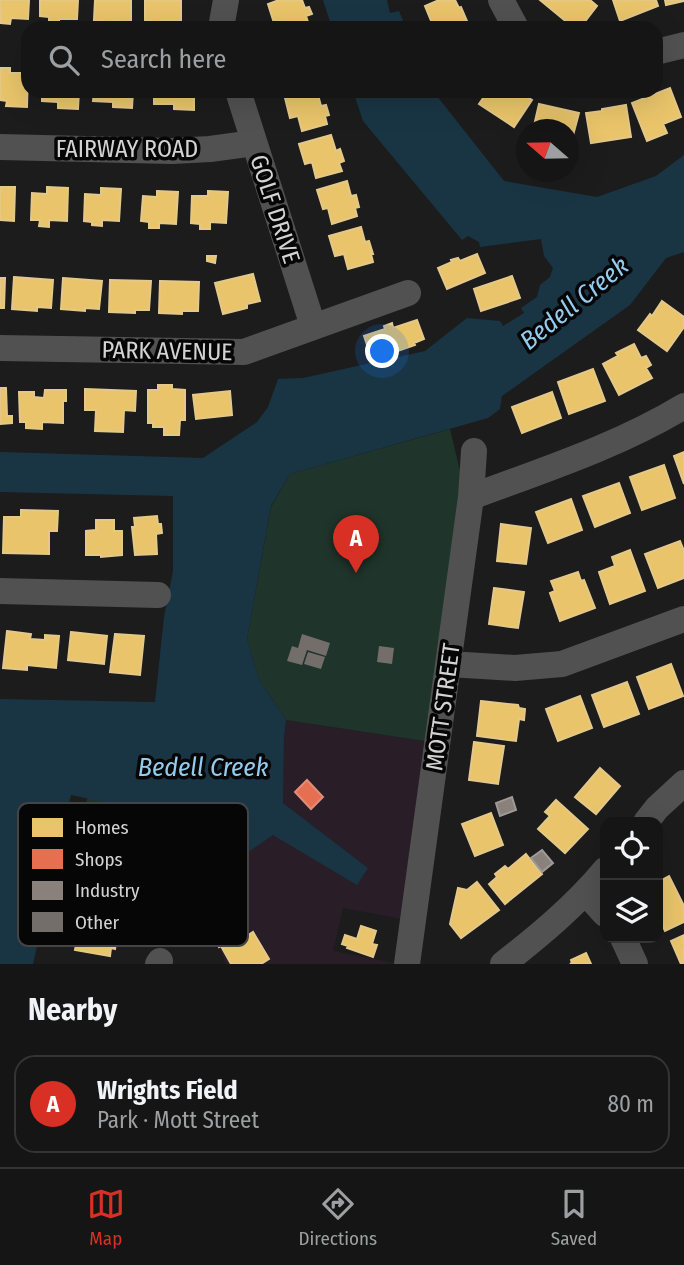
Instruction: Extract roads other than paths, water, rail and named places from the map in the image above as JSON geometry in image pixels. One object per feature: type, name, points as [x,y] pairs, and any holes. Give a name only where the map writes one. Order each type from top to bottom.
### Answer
[{"type":"street","points":[[222,21],[226,0]]},
{"type":"street","points":[[500,0],[512,21]]},
{"type":"street","points":[[663,50],[684,44]]},
{"type":"street","name":"GOLF DRIVE","points":[[240,98],[313,326]]},
{"type":"street","name":"FAIRWAY ROAD","points":[[0,147],[172,150],[210,149],[254,143]]},
{"type":"street","name":"PARK AVENUE","points":[[0,348],[244,352],[408,293]]},
{"type":"street","points":[[471,497],[619,440],[660,421],[684,406]]},
{"type":"street","name":"MOTT STREET","points":[[407,964],[471,497],[474,451]]},
{"type":"street","points":[[0,591],[158,594]]},
{"type":"street","points":[[449,664],[515,668],[562,664],[684,620]]},
{"type":"street","points":[[650,817],[684,783]]},
{"type":"street","points":[[503,964],[539,936],[586,893],[600,876]]},
{"type":"street","points":[[586,893],[600,908]]},
{"type":"street","points":[[625,943],[635,964]]},
{"type":"water","points":[[323,0],[387,0],[390,13],[399,11],[403,21],[330,21]]},
{"type":"water","name":"Bedell Creek","points":[[355,98],[439,98],[504,181],[597,197],[656,176],[684,155],[684,252],[666,258],[630,305],[502,396],[500,409],[488,418],[290,474],[271,506],[247,639],[259,680],[286,720],[283,803],[368,868],[357,885],[273,835],[248,852],[248,803],[105,803],[71,795],[69,803],[18,803],[18,946],[37,946],[33,964],[0,964],[0,699],[155,702],[164,617],[173,571],[173,496],[0,492],[0,452],[203,458],[257,422],[268,407],[278,379],[303,378],[425,351],[467,318],[500,321],[503,326],[524,313],[521,308],[537,297],[540,285],[550,277],[553,268],[544,256],[541,239],[480,247],[479,242],[468,236],[462,240],[363,121]]},
{"type":"place","name":"Wrights Field","points":[[356,573]]}]
